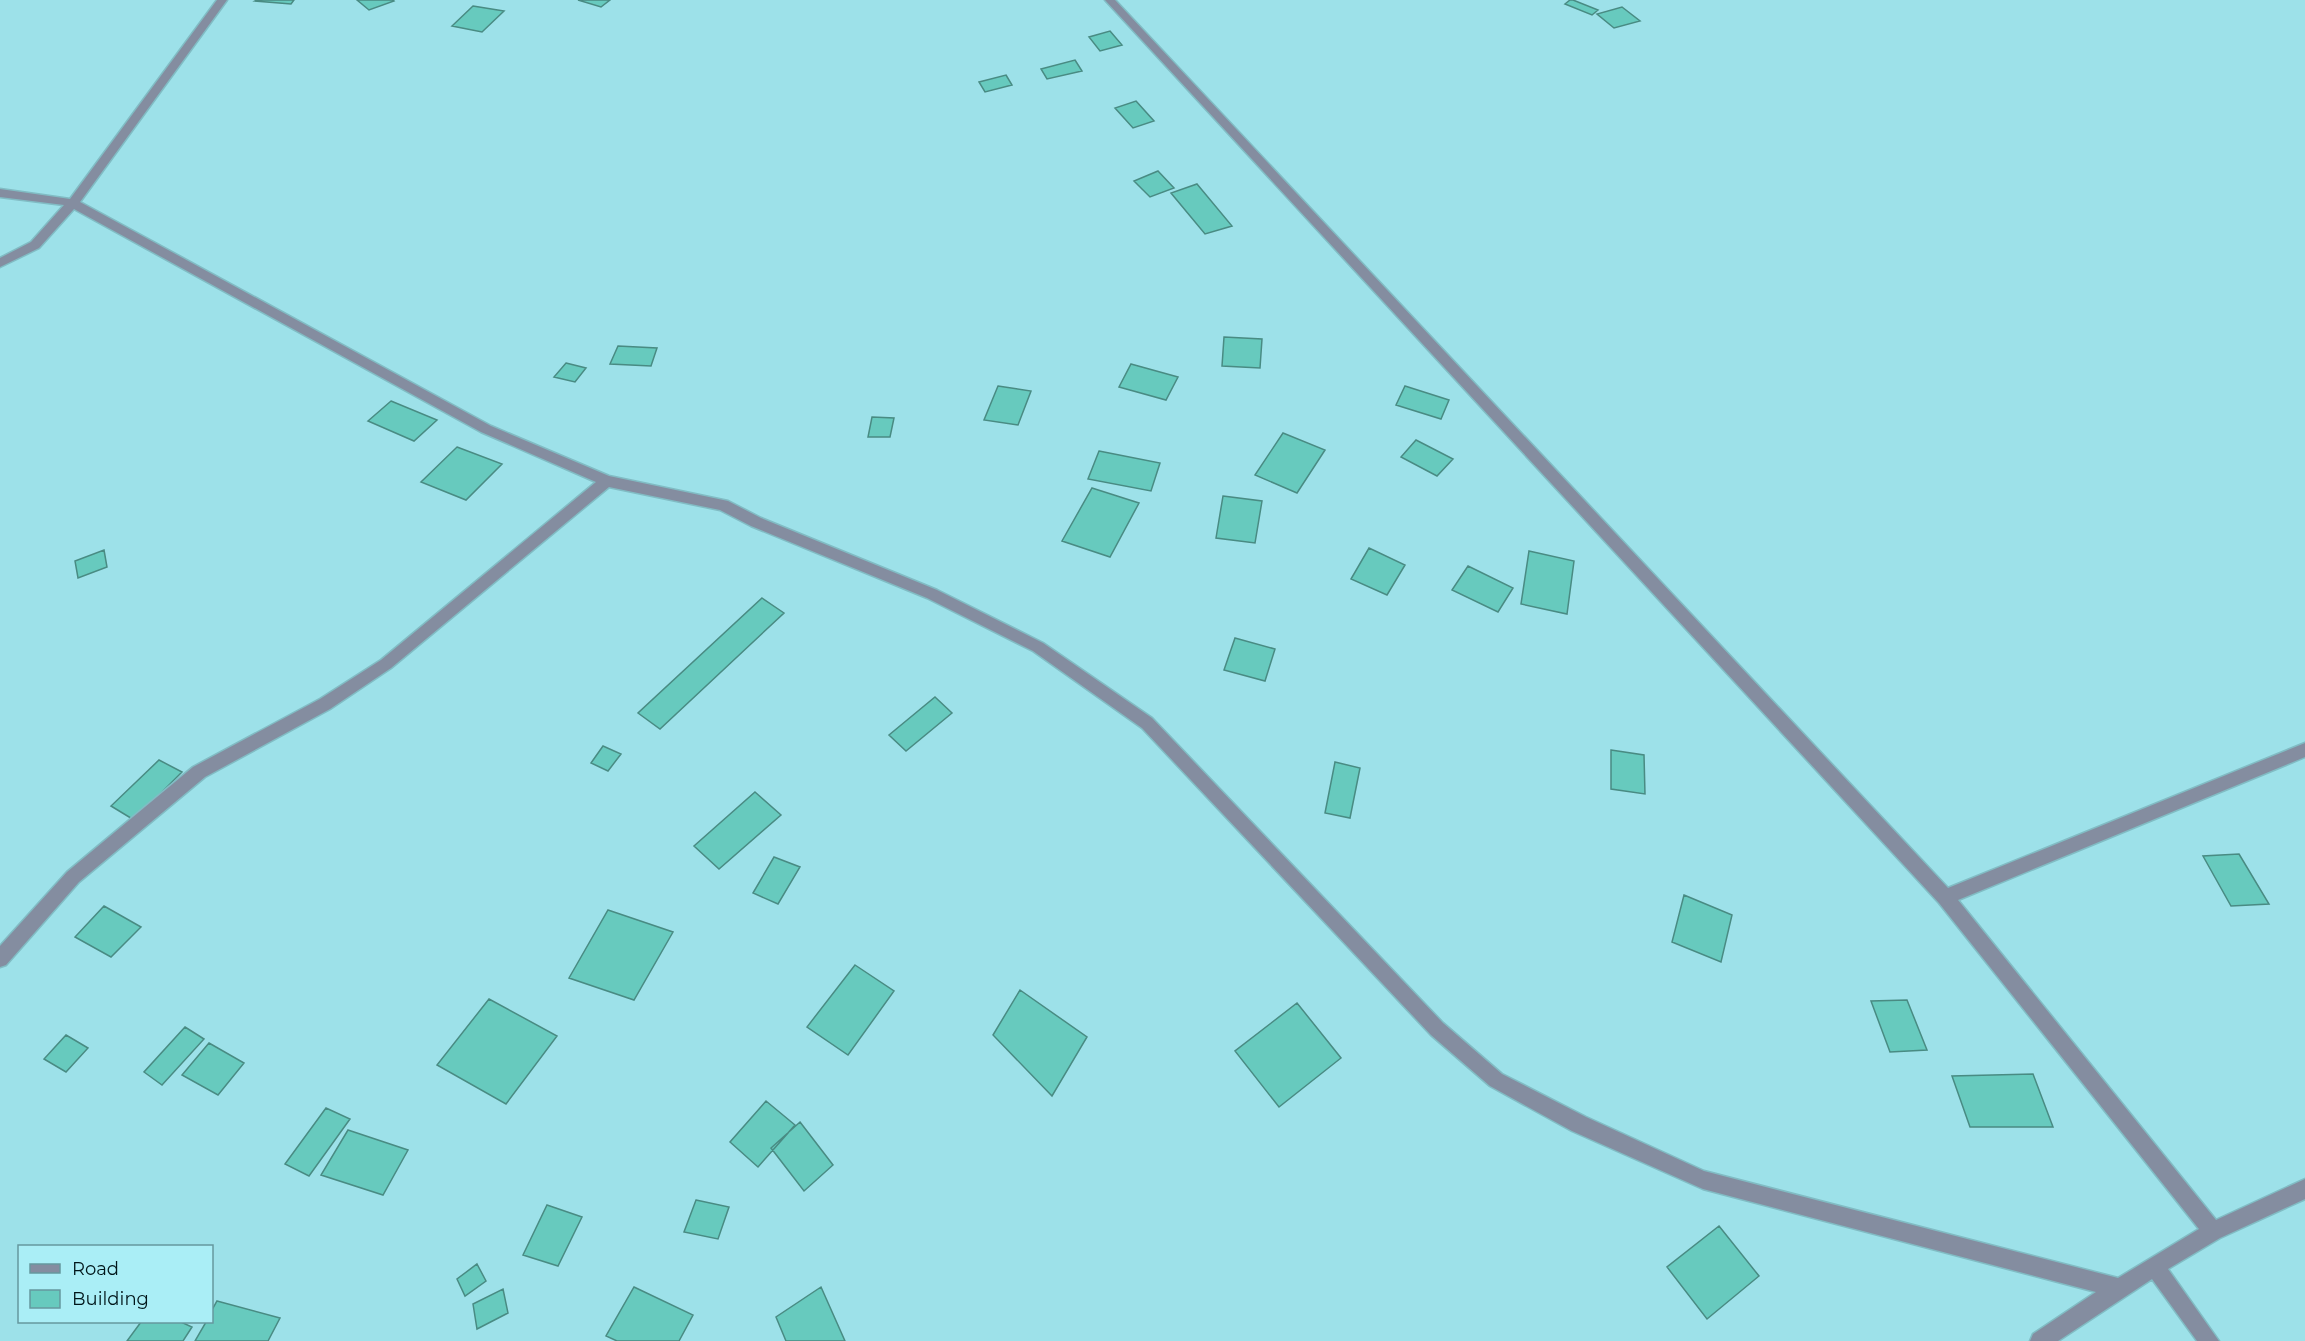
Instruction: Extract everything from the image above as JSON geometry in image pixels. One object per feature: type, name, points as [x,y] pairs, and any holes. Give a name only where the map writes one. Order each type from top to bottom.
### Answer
[{"type":"street","points":[[0,263],[35,244],[73,203],[222,0]]},
{"type":"street","points":[[1110,0],[1945,897],[2213,1232]]},
{"type":"street","points":[[0,193],[73,203],[486,429],[606,481],[723,505],[756,522],[932,594],[1038,647],[1147,723],[1437,1029],[1496,1080],[1579,1124],[1703,1180],[2122,1289]]},
{"type":"street","points":[[0,958],[73,878],[199,772],[325,704],[386,664],[606,481]]},
{"type":"street","points":[[1945,897],[2305,750]]},
{"type":"street","points":[[2040,1341],[2154,1266],[2213,1232],[2305,1189]]},
{"type":"street","points":[[2154,1266],[2209,1341]]},
{"type":"building","points":[[294,0],[291,4],[255,1]]},
{"type":"building","points":[[357,0],[393,0],[394,1],[369,10]]},
{"type":"building","points":[[578,0],[610,0],[601,7]]},
{"type":"building","points":[[1570,0],[1598,10],[1592,15],[1565,4]]},
{"type":"building","points":[[473,6],[504,11],[482,32],[452,26]]},
{"type":"building","points":[[1622,7],[1640,21],[1614,28],[1597,14]]},
{"type":"building","points":[[1110,31],[1122,45],[1100,51],[1089,37]]},
{"type":"building","points":[[1075,60],[1082,71],[1047,79],[1041,69]]},
{"type":"building","points":[[1006,75],[1012,85],[985,92],[979,82]]},
{"type":"building","points":[[1136,101],[1154,121],[1133,128],[1115,108]]},
{"type":"building","points":[[1158,171],[1174,188],[1150,197],[1134,181]]},
{"type":"building","points":[[1197,184],[1232,226],[1205,234],[1171,193]]},
{"type":"building","points":[[1224,337],[1262,339],[1260,368],[1222,366]]},
{"type":"building","points":[[618,346],[657,348],[651,366],[610,364]]},
{"type":"building","points":[[566,363],[586,368],[575,382],[554,377]]},
{"type":"building","points":[[1131,364],[1178,377],[1166,400],[1119,387]]},
{"type":"building","points":[[998,386],[1031,391],[1018,425],[984,420]]},
{"type":"building","points":[[1405,386],[1449,400],[1441,419],[1396,405]]},
{"type":"building","points":[[391,401],[437,420],[414,441],[368,421]]},
{"type":"building","points":[[872,417],[894,418],[890,437],[868,437]]},
{"type":"building","points":[[1283,433],[1325,450],[1297,493],[1255,475]]},
{"type":"building","points":[[1416,440],[1453,459],[1437,476],[1401,457]]},
{"type":"building","points":[[457,447],[502,464],[466,500],[421,482]]},
{"type":"building","points":[[1099,451],[1160,463],[1151,491],[1088,479]]},
{"type":"building","points":[[1092,488],[1139,503],[1110,557],[1062,541]]},
{"type":"building","points":[[1223,496],[1262,501],[1255,543],[1216,538]]},
{"type":"building","points":[[1369,548],[1405,565],[1387,595],[1351,579]]},
{"type":"building","points":[[104,550],[107,567],[78,578],[75,561]]},
{"type":"building","points":[[1529,551],[1574,561],[1567,614],[1521,604]]},
{"type":"building","points":[[1468,566],[1513,588],[1498,612],[1452,590]]},
{"type":"building","points":[[762,598],[784,613],[660,729],[638,713]]},
{"type":"building","points":[[1235,638],[1275,649],[1265,681],[1224,670]]},
{"type":"building","points":[[935,697],[952,713],[906,751],[889,735]]},
{"type":"building","points":[[603,746],[621,754],[608,771],[591,763]]},
{"type":"building","points":[[1611,750],[1644,755],[1645,794],[1611,789]]},
{"type":"building","points":[[159,760],[182,772],[134,820],[111,806]]},
{"type":"building","points":[[1335,762],[1360,768],[1350,818],[1325,813]]},
{"type":"building","points":[[755,792],[781,815],[719,869],[694,846]]},
{"type":"building","points":[[2239,854],[2269,904],[2231,906],[2203,856]]},
{"type":"building","points":[[774,857],[800,867],[778,904],[753,893]]},
{"type":"building","points":[[1684,895],[1732,915],[1721,962],[1672,942]]},
{"type":"building","points":[[104,906],[141,927],[111,957],[75,937]]},
{"type":"building","points":[[608,910],[673,932],[634,1000],[569,978]]},
{"type":"building","points":[[855,965],[894,991],[848,1055],[807,1027]]},
{"type":"building","points":[[1020,990],[1087,1037],[1052,1096],[993,1035]]},
{"type":"building","points":[[489,999],[557,1036],[506,1104],[437,1065]]},
{"type":"building","points":[[1907,1000],[1927,1050],[1890,1052],[1871,1001]]},
{"type":"building","points":[[1297,1003],[1341,1058],[1279,1107],[1235,1051]]},
{"type":"building","points":[[185,1027],[204,1039],[162,1085],[144,1072]]},
{"type":"building","points":[[66,1035],[88,1048],[66,1072],[44,1059]]},
{"type":"building","points":[[209,1043],[244,1063],[218,1095],[182,1075]]},
{"type":"building","points":[[2033,1074],[2053,1127],[1970,1127],[1952,1076]]},
{"type":"building","points":[[766,1101],[795,1125],[758,1167],[730,1142]]},
{"type":"building","points":[[326,1108],[350,1119],[309,1176],[285,1164]]},
{"type":"building","points":[[800,1122],[833,1165],[804,1191],[771,1148]]},
{"type":"building","points":[[348,1130],[408,1150],[383,1195],[321,1175]]},
{"type":"building","points":[[696,1200],[729,1207],[718,1239],[684,1232]]},
{"type":"building","points":[[547,1205],[582,1217],[558,1266],[523,1255]]},
{"type":"building","points":[[1719,1226],[1759,1276],[1707,1319],[1667,1267]]},
{"type":"building","points":[[477,1264],[486,1281],[465,1296],[457,1279]]},
{"type":"building","points":[[634,1287],[693,1315],[679,1341],[617,1341],[606,1336]]},
{"type":"building","points":[[821,1287],[845,1341],[786,1341],[776,1317]]},
{"type":"building","points":[[503,1289],[508,1313],[477,1329],[473,1304]]},
{"type":"building","points":[[217,1301],[280,1318],[268,1341],[195,1341],[205,1323],[213,1323],[213,1308]]},
{"type":"building","points":[[140,1323],[183,1323],[192,1327],[183,1341],[127,1341]]}]
